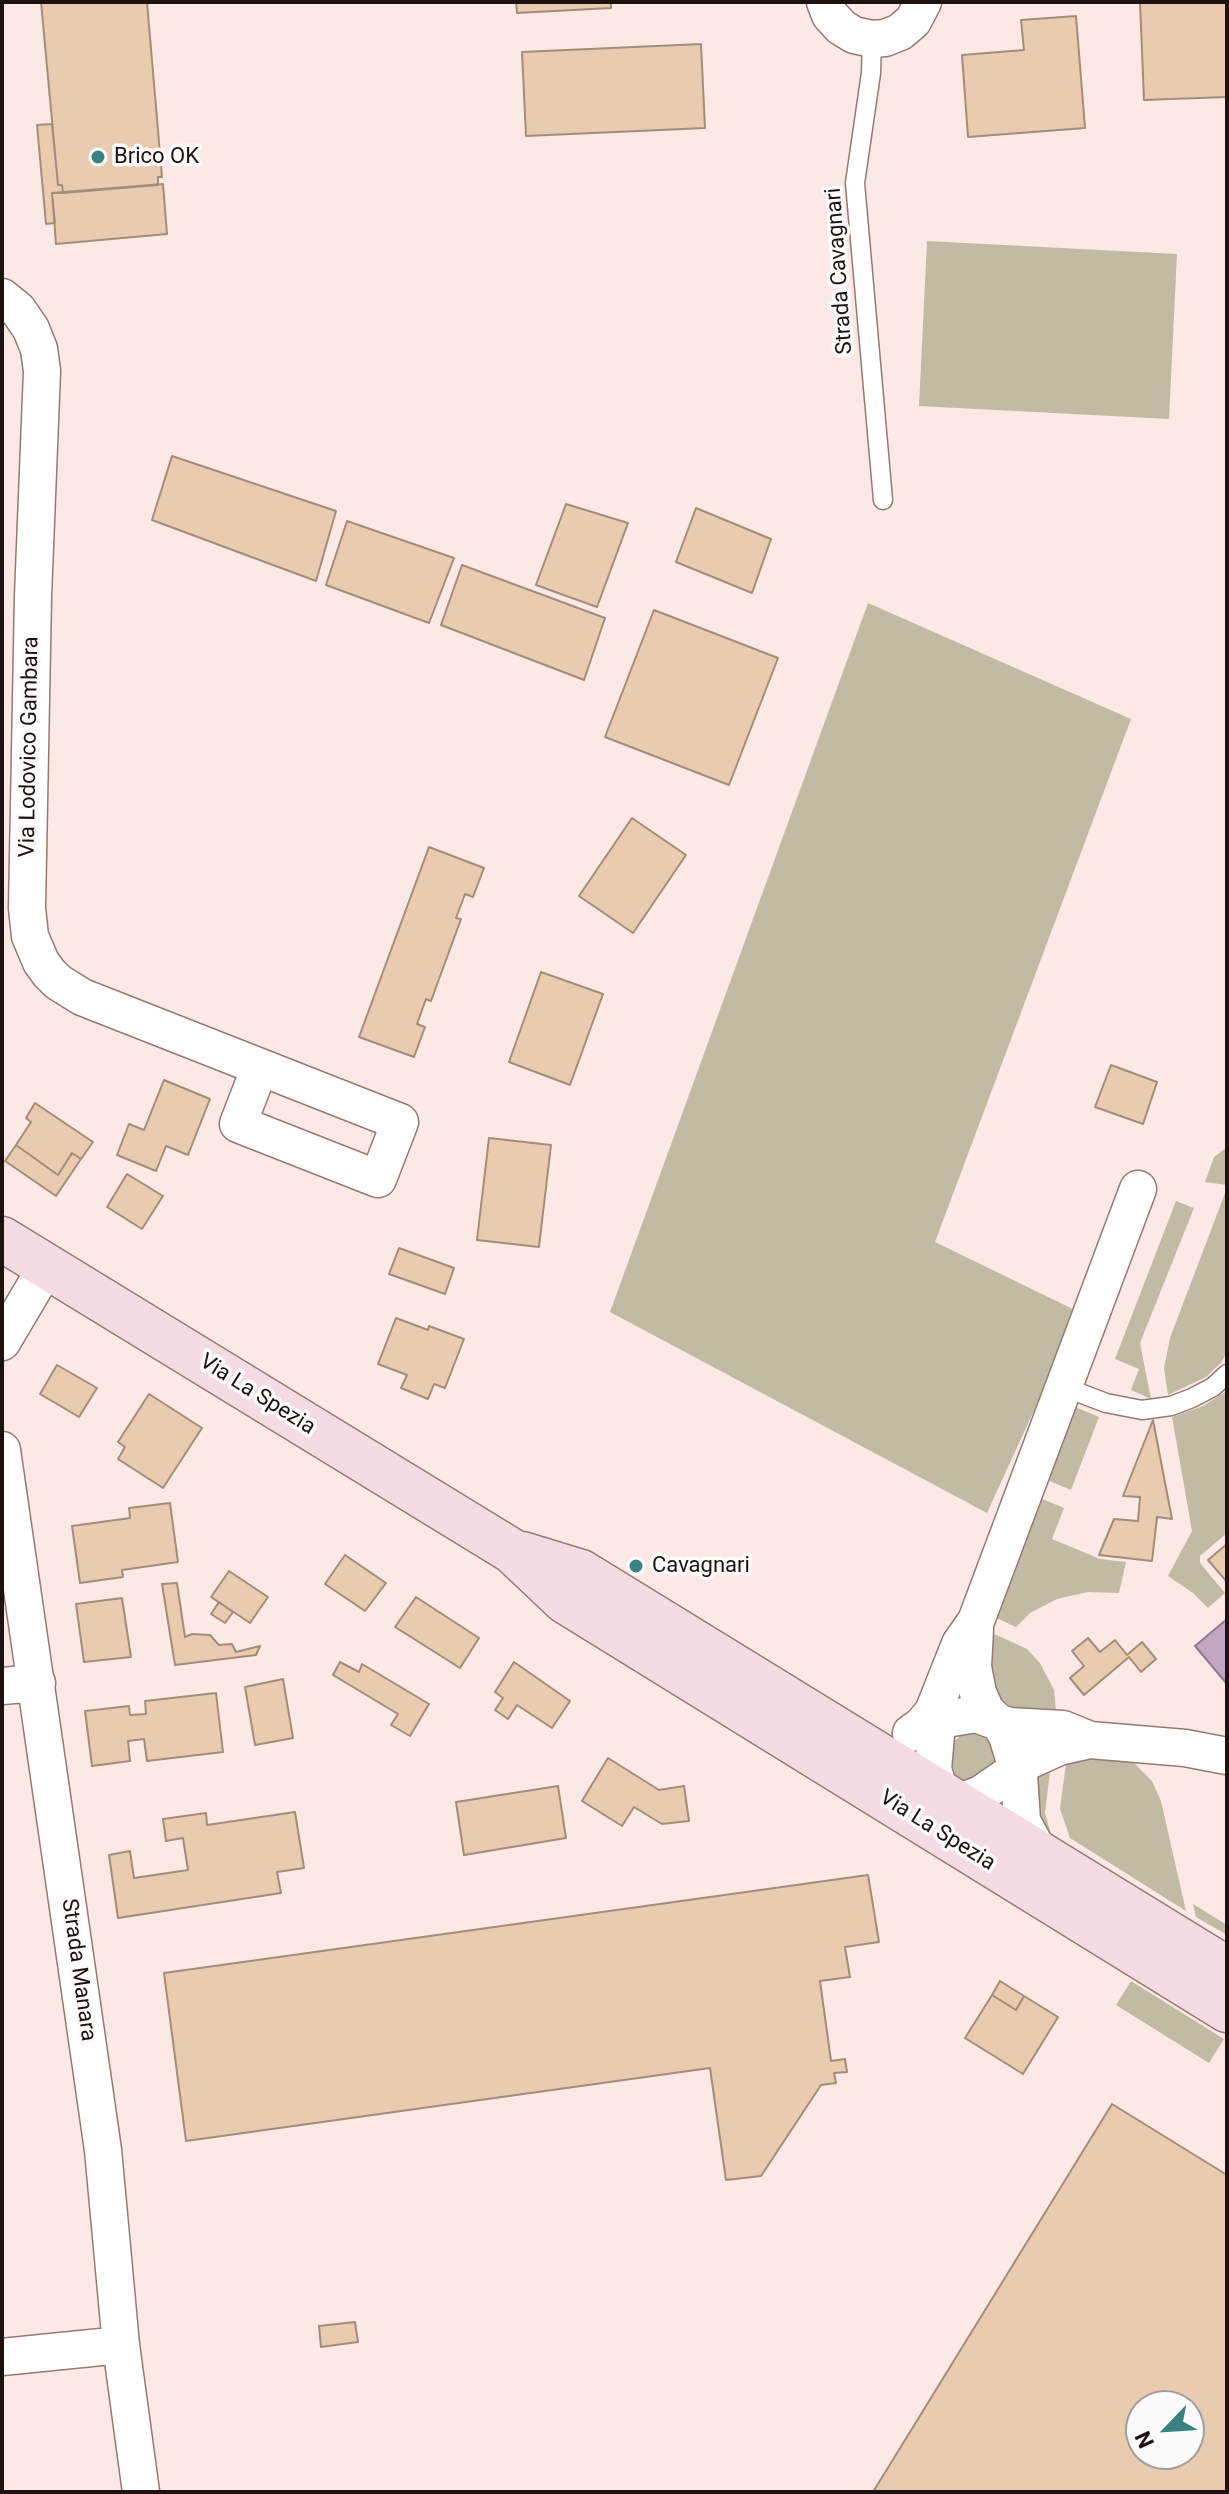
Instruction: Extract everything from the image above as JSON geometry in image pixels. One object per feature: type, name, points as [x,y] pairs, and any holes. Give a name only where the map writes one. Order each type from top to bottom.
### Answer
[{"type":"main road","name":"Via La Spezia","points":[[2,1239],[512,1551],[565,1601],[837,1749],[1050,1880],[1227,2010]]},
{"type":"main road","name":"Via La Spezia","points":[[837,1749],[986,1752],[1050,1880],[1227,1969]]},
{"type":"street","points":[[825,2],[830,15],[841,27],[854,35],[872,39],[900,32],[913,21],[923,2]]},
{"type":"street","name":"Via Lodovico Gambara","points":[[2,297],[18,310],[31,329],[39,349],[42,371],[33,596],[27,908],[30,936],[49,973],[70,990],[260,1067]]},
{"type":"street","points":[[1138,1189],[978,1616],[960,1644],[986,1752],[1185,1748],[1227,1756]]},
{"type":"street","points":[[2,1342],[47,1266]]},
{"type":"street","name":"Strada Manara","points":[[2,1450],[19,1684],[103,2150],[121,2345],[141,2492]]},
{"type":"street","name":"Via La Spezia","points":[[978,1616],[974,1632],[975,1679],[986,1711],[986,1752],[1020,1812],[1050,1880]]},
{"type":"street","name":"Via La Spezia","points":[[837,1749],[899,1740],[986,1752]]},
{"type":"street","points":[[2,2357],[121,2345]]},
{"type":"lane","name":"Strada Cavagnari","points":[[872,39],[871,73],[855,183],[883,500]]},
{"type":"lane","points":[[1064,1387],[1106,1403],[1142,1410],[1171,1406],[1192,1398],[1213,1387],[1227,1374]]},
{"type":"shaded area","points":[[927,241],[1177,254],[1169,419],[919,406]]},
{"type":"shaded area","points":[[868,603],[1131,719],[935,1242],[1079,1312],[987,1513],[610,1312]]},
{"type":"shaded area","points":[[1227,1147],[1227,1185],[1205,1182],[1214,1157]]},
{"type":"shaded area","points":[[1227,1188],[1227,1352],[1221,1363],[1206,1377],[1168,1395],[1164,1368],[1170,1338]]},
{"type":"shaded area","points":[[1176,1201],[1194,1208],[1140,1343],[1151,1399],[1131,1390],[1139,1369],[1115,1359]]},
{"type":"shaded area","points":[[1227,1391],[1227,1533],[1200,1556],[1200,1563],[1225,1593],[1208,1608],[1168,1576],[1192,1531],[1172,1417],[1203,1406]]},
{"type":"shaded area","points":[[1075,1407],[1099,1417],[1071,1490],[1047,1480]]},
{"type":"shaded area","points":[[1040,1498],[1064,1508],[1052,1539],[1100,1559],[1126,1562],[1119,1593],[1088,1592],[1057,1599],[1030,1613],[1016,1627],[994,1617]]},
{"type":"shaded area","points":[[1227,1619],[1227,1684],[1195,1646]]},
{"type":"shaded area","points":[[988,1631],[1027,1649],[1040,1663],[1054,1690],[1057,1720],[1013,1709],[996,1694],[992,1688]]},
{"type":"shaded area","points":[[975,1731],[987,1735],[997,1756],[995,1763],[964,1789],[944,1764],[954,1741],[963,1734]]},
{"type":"shaded area","points":[[1067,1756],[1125,1760],[1134,1763],[1152,1781],[1161,1801],[1186,1911],[1070,1838],[1060,1809]]},
{"type":"shaded area","points":[[1051,1763],[1045,1813],[1058,1846],[1039,1831],[1033,1782]]},
{"type":"shaded area","points":[[1193,1904],[1227,1925],[1227,1935],[1196,1917]]},
{"type":"shaded area","points":[[1131,1981],[1224,2039],[1209,2063],[1116,2005]]},
{"type":"building","points":[[41,2],[147,2],[162,177],[158,177],[158,185],[63,193],[62,185],[58,185]]},
{"type":"building","points":[[516,2],[611,2],[611,8],[517,13]]},
{"type":"building","points":[[1140,2],[1227,2],[1227,97],[1144,100]]},
{"type":"building","points":[[1076,16],[1085,128],[968,137],[962,55],[1024,50],[1021,20]]},
{"type":"building","points":[[701,44],[705,128],[526,136],[522,52]]},
{"type":"building","points":[[52,124],[58,185],[62,185],[63,193],[52,193],[55,223],[46,224],[37,125]]},
{"type":"building","points":[[163,184],[167,234],[56,244],[52,193]]},
{"type":"building","points":[[172,456],[336,511],[316,581],[152,520]]},
{"type":"building","points":[[566,504],[628,523],[597,607],[536,585]]},
{"type":"building","points":[[696,508],[771,539],[752,593],[676,562]]},
{"type":"building","points":[[347,521],[454,558],[429,623],[326,585]]},
{"type":"building","points":[[462,565],[605,618],[584,680],[441,625]]},
{"type":"building","points":[[654,610],[778,658],[729,785],[605,737]]},
{"type":"building","points":[[632,818],[686,855],[633,933],[579,896]]},
{"type":"building","points":[[429,847],[484,868],[473,897],[465,894],[456,918],[461,919],[431,1001],[426,999],[417,1024],[425,1027],[414,1057],[359,1037]]},
{"type":"building","points":[[541,972],[603,994],[570,1085],[509,1062]]},
{"type":"building","points":[[1111,1065],[1157,1082],[1143,1124],[1095,1107]]},
{"type":"building","points":[[164,1080],[210,1099],[188,1155],[166,1146],[156,1171],[117,1155],[129,1124],[144,1130]]},
{"type":"building","points":[[35,1103],[93,1142],[81,1159],[72,1153],[58,1175],[16,1145],[31,1122],[26,1118]]},
{"type":"building","points":[[489,1138],[551,1145],[539,1247],[477,1240]]},
{"type":"building","points":[[16,1145],[58,1175],[72,1153],[81,1159],[56,1196],[5,1161]]},
{"type":"building","points":[[127,1174],[163,1196],[142,1229],[107,1207]]},
{"type":"building","points":[[399,1248],[454,1268],[445,1294],[389,1274]]},
{"type":"building","points":[[396,1318],[464,1339],[445,1388],[434,1384],[428,1399],[401,1388],[407,1375],[378,1364]]},
{"type":"building","points":[[57,1365],[97,1388],[79,1417],[40,1394]]},
{"type":"building","points":[[149,1394],[202,1428],[163,1488],[118,1459],[125,1447],[118,1442]]},
{"type":"building","points":[[1153,1420],[1172,1519],[1157,1517],[1152,1561],[1099,1555],[1114,1519],[1138,1521],[1140,1497],[1123,1496]]},
{"type":"building","points":[[170,1503],[178,1562],[122,1570],[123,1577],[80,1583],[72,1526],[130,1518],[129,1508]]},
{"type":"building","points":[[1227,1544],[1227,1582],[1208,1560]]},
{"type":"building","points":[[345,1555],[386,1583],[365,1611],[325,1584]]},
{"type":"building","points":[[229,1571],[268,1597],[250,1623],[211,1597]]},
{"type":"building","points":[[177,1583],[185,1637],[192,1634],[210,1635],[219,1645],[232,1644],[236,1652],[260,1646],[256,1655],[175,1665],[162,1584]]},
{"type":"building","points":[[416,1597],[479,1638],[460,1668],[395,1627]]},
{"type":"building","points":[[122,1598],[131,1657],[84,1662],[76,1604]]},
{"type":"building","points":[[219,1602],[233,1612],[225,1623],[211,1614]]},
{"type":"building","points":[[1088,1638],[1100,1652],[1115,1640],[1127,1655],[1142,1642],[1156,1659],[1141,1672],[1129,1657],[1084,1695],[1070,1678],[1084,1666],[1072,1651]]},
{"type":"building","points":[[340,1662],[359,1672],[362,1664],[429,1704],[410,1736],[391,1725],[398,1714],[333,1675]]},
{"type":"building","points":[[514,1662],[570,1701],[552,1728],[517,1705],[508,1719],[495,1710],[503,1698],[495,1692]]},
{"type":"building","points":[[283,1679],[293,1738],[255,1745],[245,1687]]},
{"type":"building","points":[[216,1693],[223,1752],[147,1761],[144,1739],[128,1741],[130,1761],[92,1766],[85,1711],[129,1706],[130,1715],[146,1714],[145,1701]]},
{"type":"building","points":[[608,1758],[659,1790],[684,1786],[689,1821],[662,1824],[634,1807],[622,1826],[582,1801]]},
{"type":"building","points":[[558,1786],[566,1838],[464,1855],[456,1802]]},
{"type":"building","points":[[295,1812],[304,1868],[277,1872],[281,1893],[118,1918],[109,1855],[130,1851],[134,1878],[188,1870],[183,1838],[166,1841],[163,1819],[206,1813],[207,1825]]},
{"type":"building","points":[[868,1875],[879,1942],[845,1947],[850,1977],[820,1981],[831,2061],[845,2059],[847,2072],[834,2073],[836,2083],[821,2085],[761,2176],[726,2180],[710,2068],[186,2141],[164,1973]]},
{"type":"building","points":[[1000,1981],[1024,1996],[1016,2010],[992,1995]]},
{"type":"building","points":[[992,1995],[1016,2010],[1024,1996],[1058,2017],[1023,2074],[965,2038]]},
{"type":"building","points":[[1112,2104],[1227,2175],[1227,2492],[873,2492]]},
{"type":"building","points":[[355,2322],[358,2342],[321,2347],[319,2326]]},
{"type":"place","name":"Brico OK","points":[[98,157]]},
{"type":"place","name":"Cavagnari","points":[[636,1566]]}]
